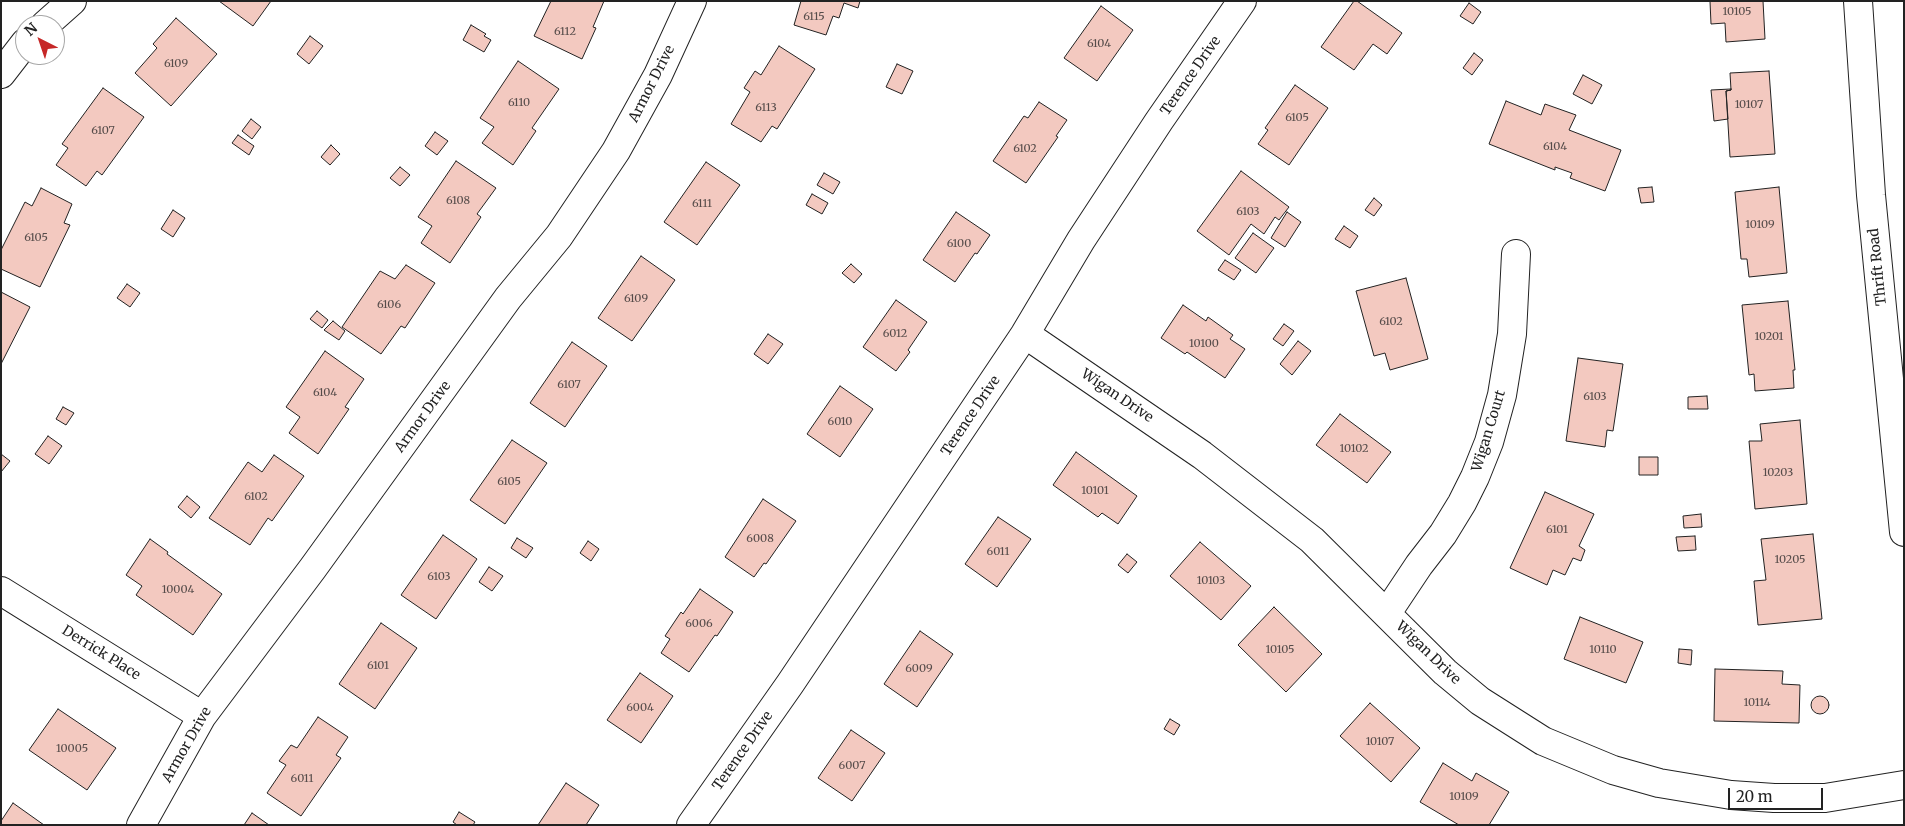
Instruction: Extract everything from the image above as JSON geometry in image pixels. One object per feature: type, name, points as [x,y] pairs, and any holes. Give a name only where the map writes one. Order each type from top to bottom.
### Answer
[{"type":"street","points":[[56,15],[72,1]]},
{"type":"street","name":"Armor Drive","points":[[141,825],[202,716],[314,568],[508,298],[559,236],[616,150],[658,75],[692,1]]},
{"type":"street","name":"Terence Drive","points":[[691,825],[790,684],[1025,334],[1081,240],[1242,1]]},
{"type":"street","name":"Thrift Road","points":[[1858,1],[1871,195],[1904,532]]},
{"type":"street","points":[[1,74],[15,56]]},
{"type":"street","name":"Wigan Court","points":[[1386,613],[1443,534],[1462,504],[1489,442],[1502,394],[1512,334],[1516,254]]},
{"type":"street","name":"Wigan Drive","points":[[1025,334],[1134,407],[1251,491],[1312,540],[1446,672],[1480,701],[1543,741],[1613,770],[1659,783],[1731,795],[1774,798],[1825,798],[1904,785]]},
{"type":"street","name":"Derrick Place","points":[[1,591],[202,716]]},
{"type":"building","points":[[219,1],[271,1],[253,26]]},
{"type":"building","points":[[551,1],[604,1],[593,27],[596,28],[582,59],[534,36]]},
{"type":"building","points":[[801,1],[860,1],[858,8],[844,3],[839,18],[833,16],[826,35],[794,25]]},
{"type":"building","points":[[1354,1],[1357,1],[1402,33],[1387,54],[1373,44],[1354,70],[1321,47]]},
{"type":"building","points":[[1710,1],[1763,1],[1765,39],[1726,42],[1725,23],[1711,24]]},
{"type":"building","points":[[1469,3],[1481,12],[1473,24],[1460,16]]},
{"type":"building","points":[[1101,6],[1133,30],[1097,81],[1064,58]]},
{"type":"building","points":[[176,18],[217,54],[171,106],[135,73],[157,48],[153,44]]},
{"type":"building","points":[[471,25],[486,34],[484,36],[491,40],[484,52],[463,40]]},
{"type":"building","points":[[310,36],[323,46],[309,64],[297,54]]},
{"type":"building","points":[[779,46],[815,69],[777,129],[772,126],[761,142],[731,124],[750,92],[744,88],[755,71],[761,75]]},
{"type":"building","points":[[1474,53],[1483,60],[1472,75],[1463,68]]},
{"type":"building","points":[[518,61],[559,89],[532,128],[536,131],[513,165],[482,143],[494,127],[480,118]]},
{"type":"building","points":[[897,64],[913,71],[902,94],[886,87]]},
{"type":"building","points":[[1769,71],[1775,154],[1730,157],[1726,91],[1731,90],[1730,73]]},
{"type":"building","points":[[1583,75],[1602,85],[1592,104],[1573,94]]},
{"type":"building","points":[[1295,85],[1328,108],[1289,165],[1258,144],[1268,130],[1265,128]]},
{"type":"building","points":[[103,88],[144,117],[102,175],[97,171],[86,186],[56,165],[68,148],[62,144]]},
{"type":"building","points":[[1731,89],[1726,91],[1728,119],[1714,121],[1711,90]]},
{"type":"building","points":[[1506,101],[1541,115],[1545,104],[1576,115],[1569,130],[1621,150],[1605,191],[1570,178],[1572,173],[1555,167],[1555,170],[1489,144]]},
{"type":"building","points":[[1039,102],[1067,120],[1056,136],[1058,137],[1026,183],[993,161],[1024,116],[1028,118]]},
{"type":"building","points":[[251,119],[261,127],[252,139],[242,131]]},
{"type":"building","points":[[435,132],[448,141],[437,155],[425,146]]},
{"type":"building","points":[[238,135],[254,146],[249,155],[232,143]]},
{"type":"building","points":[[331,145],[340,154],[330,165],[321,157]]},
{"type":"building","points":[[456,161],[496,188],[477,214],[481,217],[450,263],[421,243],[432,226],[418,217]]},
{"type":"building","points":[[706,162],[740,185],[697,245],[664,222]]},
{"type":"building","points":[[400,167],[410,175],[400,186],[390,178]]},
{"type":"building","points":[[1241,171],[1289,207],[1279,220],[1275,217],[1264,234],[1251,224],[1229,255],[1197,231]]},
{"type":"building","points":[[824,173],[840,182],[833,194],[817,185]]},
{"type":"building","points":[[1652,187],[1654,202],[1641,203],[1638,188]]},
{"type":"building","points":[[1779,187],[1787,273],[1749,277],[1747,259],[1741,259],[1735,192]]},
{"type":"building","points":[[41,188],[72,204],[64,223],[70,225],[40,287],[1,269],[1,250],[25,202],[32,206]]},
{"type":"building","points":[[812,194],[828,203],[822,214],[806,205]]},
{"type":"building","points":[[1374,198],[1382,205],[1374,216],[1365,210]]},
{"type":"building","points":[[173,210],[185,218],[173,237],[161,229]]},
{"type":"building","points":[[956,212],[990,235],[955,282],[923,260]]},
{"type":"building","points":[[1287,212],[1301,222],[1285,247],[1271,238]]},
{"type":"building","points":[[1344,226],[1358,236],[1350,248],[1335,239]]},
{"type":"building","points":[[1253,233],[1274,248],[1256,273],[1235,258]]},
{"type":"building","points":[[641,256],[675,280],[632,341],[598,318]]},
{"type":"building","points":[[1225,260],[1241,270],[1234,280],[1218,270]]},
{"type":"building","points":[[851,264],[862,274],[854,283],[842,273]]},
{"type":"building","points":[[406,265],[435,283],[405,328],[401,326],[381,354],[342,327],[380,271],[395,279]]},
{"type":"building","points":[[1406,278],[1428,359],[1390,370],[1385,353],[1374,356],[1356,291]]},
{"type":"building","points":[[127,284],[140,293],[130,307],[117,298]]},
{"type":"building","points":[[1,292],[30,307],[1,364]]},
{"type":"building","points":[[896,300],[927,322],[908,350],[910,352],[896,371],[863,347]]},
{"type":"building","points":[[1788,301],[1795,370],[1793,370],[1794,388],[1755,391],[1754,374],[1749,375],[1742,305]]},
{"type":"building","points":[[1183,305],[1206,321],[1208,317],[1233,335],[1230,339],[1245,349],[1225,378],[1187,352],[1185,354],[1161,338]]},
{"type":"building","points":[[317,311],[328,320],[322,328],[310,319]]},
{"type":"building","points":[[333,321],[345,331],[339,340],[324,330]]},
{"type":"building","points":[[1284,324],[1294,331],[1283,346],[1273,339]]},
{"type":"building","points":[[768,334],[783,344],[768,364],[754,354]]},
{"type":"building","points":[[1298,341],[1311,351],[1292,375],[1280,364]]},
{"type":"building","points":[[572,342],[607,366],[565,427],[530,403]]},
{"type":"building","points":[[325,351],[364,379],[345,407],[349,409],[318,454],[289,433],[300,417],[286,407]]},
{"type":"building","points":[[1578,358],[1623,364],[1613,431],[1607,430],[1605,447],[1566,441]]},
{"type":"building","points":[[840,386],[873,409],[840,457],[807,434]]},
{"type":"building","points":[[1707,396],[1708,409],[1688,409],[1688,397]]},
{"type":"building","points":[[63,407],[74,413],[66,425],[56,419]]},
{"type":"building","points":[[1340,414],[1391,452],[1367,483],[1316,445]]},
{"type":"building","points":[[1800,420],[1807,504],[1755,509],[1749,441],[1762,441],[1760,424]]},
{"type":"building","points":[[48,436],[62,446],[49,464],[35,454]]},
{"type":"building","points":[[512,440],[547,463],[505,524],[470,500]]},
{"type":"building","points":[[1076,452],[1137,496],[1118,524],[1102,513],[1098,517],[1053,485]]},
{"type":"building","points":[[1,454],[10,461],[1,472]]},
{"type":"building","points":[[274,455],[304,476],[272,521],[268,518],[250,545],[209,518],[248,462],[262,472]]},
{"type":"building","points":[[1639,457],[1658,457],[1658,475],[1639,475]]},
{"type":"building","points":[[1545,492],[1594,514],[1579,546],[1585,550],[1581,561],[1573,558],[1565,575],[1553,570],[1547,585],[1510,568]]},
{"type":"building","points":[[187,496],[200,507],[191,518],[178,507]]},
{"type":"building","points":[[763,499],[796,521],[766,564],[764,563],[754,577],[725,557]]},
{"type":"building","points":[[1701,514],[1702,527],[1684,528],[1683,516]]},
{"type":"building","points":[[998,517],[1031,539],[997,587],[965,564]]},
{"type":"building","points":[[1813,534],[1822,619],[1758,625],[1754,581],[1766,580],[1761,539]]},
{"type":"building","points":[[443,535],[477,559],[436,619],[401,595]]},
{"type":"building","points":[[1695,536],[1696,550],[1678,551],[1676,537]]},
{"type":"building","points":[[517,538],[533,548],[526,558],[511,548]]},
{"type":"building","points":[[150,539],[168,552],[167,554],[222,594],[193,635],[136,595],[142,586],[126,575]]},
{"type":"building","points":[[588,541],[599,549],[591,561],[580,553]]},
{"type":"building","points":[[1200,542],[1251,586],[1221,620],[1170,576]]},
{"type":"building","points":[[1127,554],[1137,562],[1128,573],[1118,565]]},
{"type":"building","points":[[489,567],[503,576],[492,591],[479,582]]},
{"type":"building","points":[[700,589],[733,612],[689,672],[661,653],[670,639],[665,636],[681,612],[683,614]]},
{"type":"building","points":[[1274,607],[1322,654],[1286,692],[1238,645]]},
{"type":"building","points":[[1580,617],[1643,642],[1626,683],[1564,659]]},
{"type":"building","points":[[381,623],[417,648],[375,709],[339,684]]},
{"type":"building","points":[[920,631],[953,654],[917,707],[884,684]]},
{"type":"building","points":[[1679,649],[1692,650],[1691,665],[1678,663]]},
{"type":"building","points":[[1715,669],[1783,671],[1782,684],[1800,685],[1799,723],[1714,721]]},
{"type":"building","points":[[640,673],[673,696],[641,743],[607,720]]},
{"type":"building","points":[[1816,696],[1824,696],[1829,701],[1827,712],[1816,714],[1811,709],[1811,701]]},
{"type":"building","points":[[1370,703],[1420,748],[1391,782],[1340,736]]},
{"type":"building","points":[[58,709],[116,748],[87,790],[29,750]]},
{"type":"building","points":[[318,717],[348,737],[336,755],[341,758],[301,816],[267,793],[286,765],[279,761],[291,745],[297,748]]},
{"type":"building","points":[[1170,719],[1180,725],[1174,735],[1164,729]]},
{"type":"building","points":[[851,730],[885,753],[852,801],[818,778]]},
{"type":"building","points":[[1443,763],[1472,781],[1476,773],[1509,792],[1489,825],[1459,825],[1420,802]]},
{"type":"building","points":[[566,783],[599,805],[586,825],[538,825]]},
{"type":"building","points":[[13,803],[44,825],[1,825],[1,821]]},
{"type":"building","points":[[459,812],[475,822],[473,825],[457,825],[453,822]]},
{"type":"building","points":[[252,813],[269,825],[244,825]]}]
